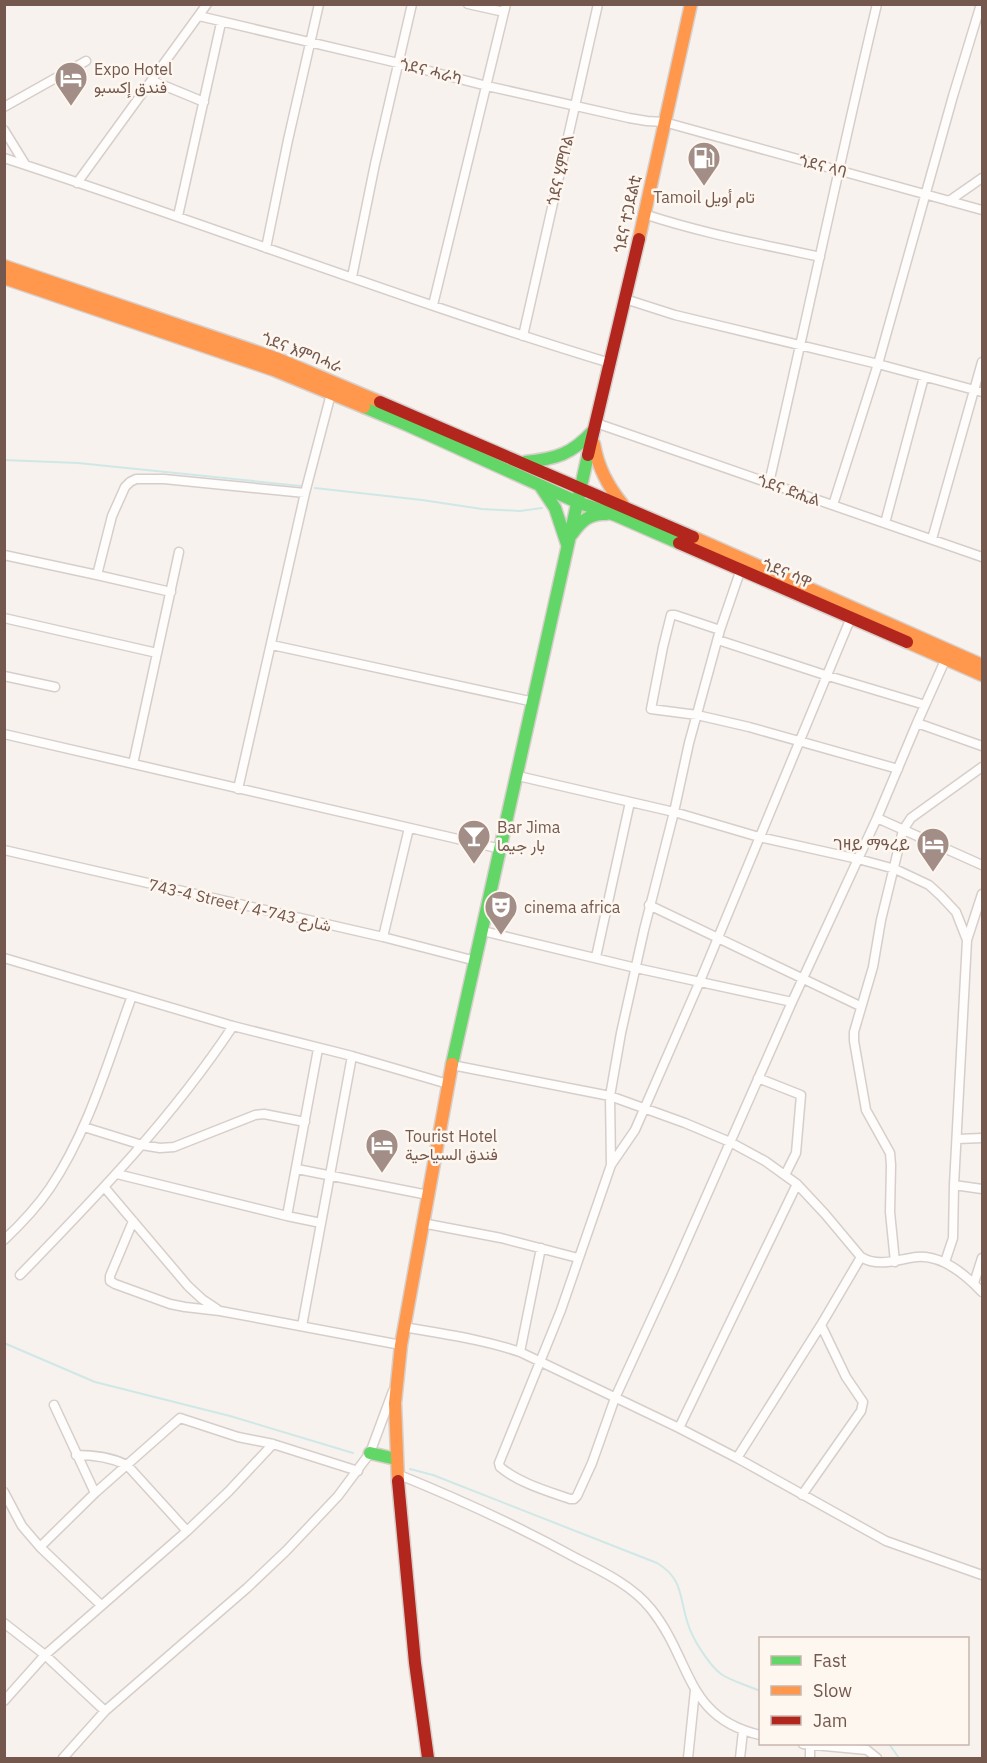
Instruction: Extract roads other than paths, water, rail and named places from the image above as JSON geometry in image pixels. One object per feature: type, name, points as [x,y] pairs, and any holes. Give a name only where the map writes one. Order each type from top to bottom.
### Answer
[{"type":"main road","name":"ጎደና ተጋደልቲ","points":[[428,1758],[415,1663],[396,1459],[395,1403],[401,1345],[452,1065],[690,4]]},
{"type":"main road","name":"ጎደና እምባሓራ","points":[[4,266],[267,355],[405,424],[577,502]]},
{"type":"main road","name":"ጎደና እምባሓራ","points":[[4,278],[333,388],[580,488]]},
{"type":"main road","points":[[520,463],[564,455],[582,443],[594,430]]},
{"type":"main road","points":[[594,430],[599,470],[609,488],[626,508]]},
{"type":"main road","points":[[538,484],[556,506],[568,543]]},
{"type":"main road","name":"ጎደና ሳዋ","points":[[580,488],[852,614],[948,655],[982,665]]},
{"type":"main road","name":"ጎደና ሳዋ","points":[[577,502],[742,565]]},
{"type":"main road","points":[[568,543],[583,520],[598,513],[615,515]]},
{"type":"main road","name":"ጎደና ሳዋ","points":[[948,655],[982,675]]},
{"type":"main road","points":[[370,1453],[396,1459]]},
{"type":"street","points":[[77,183],[207,4]]},
{"type":"street","points":[[266,248],[319,4]]},
{"type":"street","points":[[352,277],[412,4]]},
{"type":"street","points":[[434,305],[505,8],[468,4]]},
{"type":"street","name":"ጎደና ሂምቦል","points":[[523,336],[598,4]]},
{"type":"street","points":[[769,483],[877,4]]},
{"type":"street","points":[[833,505],[878,364],[981,4]]},
{"type":"street","name":"ጎደና ሓራካ","points":[[199,16],[487,86],[647,121],[664,122]]},
{"type":"street","points":[[178,216],[221,22]]},
{"type":"street","points":[[4,107],[86,61]]},
{"type":"street","points":[[153,81],[204,102]]},
{"type":"street","name":"ጎደና ላባ","points":[[664,122],[982,210]]},
{"type":"street","points":[[4,130],[25,165]]},
{"type":"street","points":[[4,158],[523,336],[610,363]]},
{"type":"street","points":[[949,201],[982,178]]},
{"type":"street","points":[[644,214],[674,224],[820,257]]},
{"type":"street","points":[[625,299],[675,315],[979,391]]},
{"type":"street","points":[[932,539],[979,391],[982,362]]},
{"type":"street","points":[[885,523],[924,377]]},
{"type":"street","points":[[238,789],[305,493],[333,388]]},
{"type":"street","name":"ጎደና ድሒል","points":[[594,430],[769,483],[982,557]]},
{"type":"street","points":[[96,574],[112,516],[126,487],[136,479],[164,479],[305,493]]},
{"type":"street","points":[[133,764],[179,552]]},
{"type":"street","points":[[4,555],[171,592]]},
{"type":"street","points":[[611,1165],[610,1096],[621,1033],[679,783],[719,635],[742,565]]},
{"type":"street","points":[[852,614],[645,1108],[635,1130],[611,1165],[561,1310],[499,1463],[503,1470],[521,1480],[560,1496],[574,1499],[577,1496],[592,1463],[615,1398],[802,979],[877,818],[948,655]]},
{"type":"street","points":[[898,769],[799,740],[697,715],[651,709],[669,618],[675,615],[719,635],[825,675],[925,705]]},
{"type":"street","points":[[4,618],[157,653]]},
{"type":"street","points":[[272,645],[534,702]]},
{"type":"street","points":[[4,676],[55,687]]},
{"type":"street","points":[[917,723],[982,746]]},
{"type":"street","points":[[4,734],[501,849]]},
{"type":"street","points":[[895,1262],[890,1212],[890,1153],[866,1110],[854,1041],[856,1022],[873,967],[881,920],[903,830],[911,818],[982,767]]},
{"type":"street","points":[[518,776],[674,812],[759,837],[858,858],[895,869],[929,885],[941,896],[956,912],[967,940]]},
{"type":"street","points":[[596,957],[630,802]]},
{"type":"street","points":[[877,818],[982,865]]},
{"type":"street","points":[[383,937],[409,828]]},
{"type":"street","name":"743-4 Street / شارع 743-4","points":[[4,850],[476,960]]},
{"type":"street","points":[[945,1262],[953,1238],[967,940],[982,894]]},
{"type":"street","points":[[650,905],[860,1006]]},
{"type":"street","points":[[483,931],[792,1002]]},
{"type":"street","points":[[4,958],[233,1026],[352,1056],[448,1084]]},
{"type":"street","points":[[4,1240],[36,1208],[72,1152],[84,1127],[132,996]]},
{"type":"street","points":[[20,1275],[117,1174],[193,1085],[233,1026]]},
{"type":"street","points":[[287,1216],[318,1048]]},
{"type":"street","points":[[302,1326],[352,1056]]},
{"type":"street","points":[[452,1065],[610,1096],[730,1142],[765,1161],[797,1184],[861,1257],[875,1263],[918,1257],[945,1262],[980,1288]]},
{"type":"street","points":[[758,1078],[801,1095],[796,1153],[785,1175]]},
{"type":"street","points":[[84,1127],[160,1148],[174,1147],[255,1115],[264,1114],[305,1122]]},
{"type":"street","points":[[957,1139],[982,1138]]},
{"type":"street","points":[[297,1169],[428,1195]]},
{"type":"street","points":[[117,1174],[321,1223]]},
{"type":"street","points":[[680,1428],[797,1184]]},
{"type":"street","points":[[954,1185],[982,1189]]},
{"type":"street","points":[[105,1188],[188,1286],[220,1311]]},
{"type":"street","points":[[133,1221],[110,1281],[170,1304],[220,1311],[401,1345]]},
{"type":"street","points":[[422,1223],[579,1258]]},
{"type":"street","points":[[520,1352],[541,1248]]},
{"type":"street","points":[[737,1458],[861,1257]]},
{"type":"street","points":[[980,1288],[982,1258]]},
{"type":"street","points":[[802,1495],[863,1407],[863,1402],[846,1377],[821,1325]]},
{"type":"street","points":[[404,1327],[457,1336],[520,1352],[680,1428],[886,1541],[982,1575]]},
{"type":"street","points":[[63,1758],[105,1711],[270,1566],[324,1511],[370,1453],[397,1379]]},
{"type":"street","points":[[54,1405],[95,1493]]},
{"type":"street","points":[[40,1547],[95,1493],[180,1418],[358,1471]]},
{"type":"street","points":[[4,1701],[45,1655],[187,1531],[273,1444]]},
{"type":"street","points":[[76,1455],[104,1457],[127,1465],[187,1531]]},
{"type":"street","points":[[398,1474],[484,1511],[543,1540],[604,1573],[632,1592],[650,1608],[665,1629],[695,1690],[710,1709],[721,1719],[743,1731],[759,1735]]},
{"type":"street","points":[[4,1492],[22,1526],[40,1547],[101,1605]]},
{"type":"street","points":[[6,1627],[45,1655],[105,1711]]},
{"type":"street","points":[[688,1758],[695,1690]]},
{"type":"street","points":[[740,1758],[743,1731]]},
{"type":"street","points":[[816,1745],[867,1750],[877,1758]]},
{"type":"waterway","points":[[4,460],[78,463],[301,486]]},
{"type":"waterway","points":[[315,488],[482,509],[520,511],[542,508]]},
{"type":"waterway","points":[[4,1343],[95,1382],[230,1416],[353,1453]]},
{"type":"waterway","points":[[410,1469],[433,1475],[657,1563],[666,1569],[676,1582],[690,1630],[711,1664],[725,1677],[759,1691]]},
{"type":"waterway","points":[[890,1745],[899,1758]]},
{"type":"place","name":"Expo Hotel فندق إكسبو","points":[[71,107]]},
{"type":"place","name":"Tamoil تام أويل","points":[[704,187]]},
{"type":"place","name":"Bar Jima بار جيما","points":[[474,865]]},
{"type":"place","name":"ገዛይ ማዓረይ","points":[[933,873]]},
{"type":"place","name":"cinema africa","points":[[501,936]]},
{"type":"place","name":"Tourist Hotel فندق السياحية","points":[[382,1174]]}]
